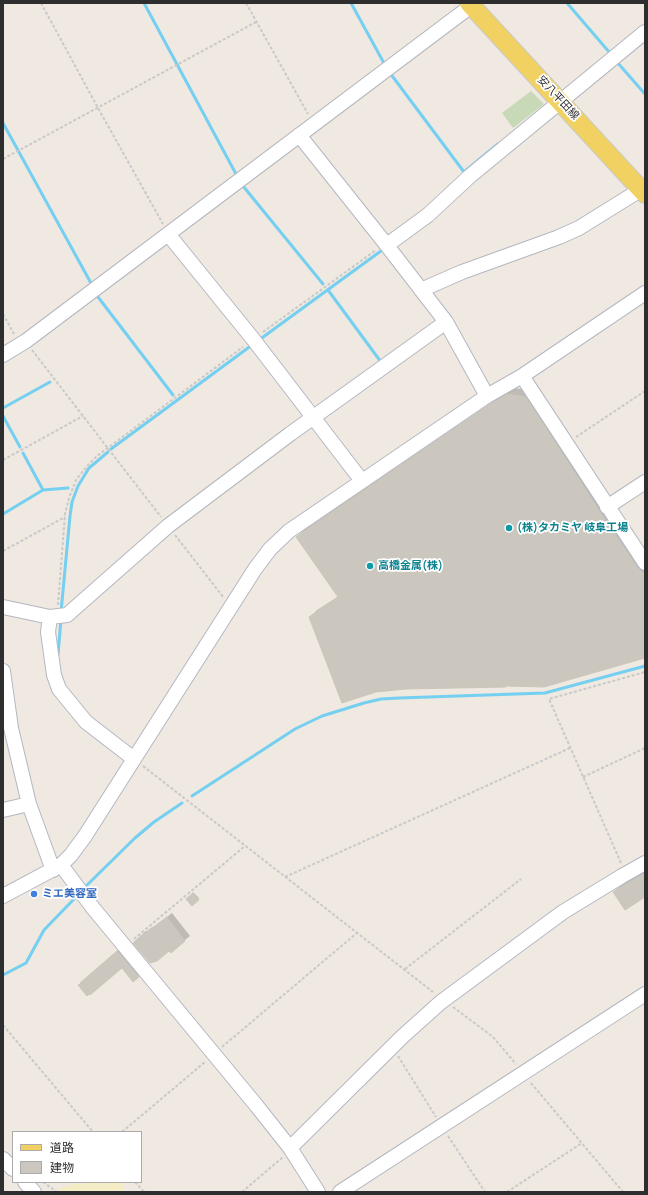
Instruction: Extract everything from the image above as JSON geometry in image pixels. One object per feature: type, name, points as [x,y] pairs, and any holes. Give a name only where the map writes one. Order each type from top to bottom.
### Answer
[{"type":"main road","name":"安八平田線","points":[[472,4],[560,101],[644,190]]},
{"type":"street","points":[[3,355],[23,343],[472,4]]},
{"type":"street","points":[[386,244],[428,215],[470,176],[645,32]]},
{"type":"street","points":[[299,135],[446,322],[487,396]]},
{"type":"street","points":[[421,290],[462,272],[559,237],[579,228],[644,190]]},
{"type":"street","points":[[168,234],[362,480]]},
{"type":"street","points":[[3,896],[57,867],[71,855],[85,836],[255,569],[270,550],[289,531],[487,396],[522,376],[645,294]]},
{"type":"street","points":[[3,606],[53,617],[66,615],[168,526],[313,418],[446,322]]},
{"type":"street","points":[[522,376],[645,563]]},
{"type":"street","points":[[607,507],[645,482]]},
{"type":"street","points":[[53,617],[48,632],[54,676],[59,689],[86,722],[134,759]]},
{"type":"street","points":[[3,671],[7,729],[29,804],[57,867],[125,946],[291,1149],[318,1192]]},
{"type":"street","points":[[3,810],[29,804]]},
{"type":"street","points":[[291,1149],[403,1036],[441,1002],[563,912],[645,863]]},
{"type":"street","points":[[340,1192],[645,994]]},
{"type":"street","points":[[3,1159],[12,1168]]},
{"type":"street","points":[[26,1183],[34,1192]]},
{"type":"path","points":[[41,3],[168,234]]},
{"type":"path","points":[[246,3],[314,124]]},
{"type":"path","points":[[3,159],[256,22]]},
{"type":"path","points":[[53,617],[65,517],[69,498],[76,480],[88,465],[108,448],[253,340],[386,244]]},
{"type":"path","points":[[3,314],[23,343],[35,355],[224,598],[233,604]]},
{"type":"path","points":[[566,444],[645,391]]},
{"type":"path","points":[[3,460],[83,416]]},
{"type":"path","points":[[3,551],[65,517]]},
{"type":"path","points":[[626,874],[549,699],[645,672]]},
{"type":"path","points":[[285,877],[570,748]]},
{"type":"path","points":[[583,777],[645,748]]},
{"type":"path","points":[[125,946],[245,846],[134,759]]},
{"type":"path","points":[[405,969],[521,879]]},
{"type":"path","points":[[123,1131],[358,932]]},
{"type":"path","points":[[3,1025],[92,1131]]},
{"type":"path","points":[[507,1192],[582,1143]]},
{"type":"path","points":[[242,1192],[291,1149]]},
{"type":"path","points":[[44,1183],[57,1192]]},
{"type":"path","points":[[136,1183],[144,1192]]},
{"type":"sand","points":[[123,1183],[123,1192],[62,1192],[59,1189],[73,1184]]},
{"type":"green space","points":[[531,91],[544,104],[513,128],[502,113]]},
{"type":"building","name":"(株)タカミヤ 岐阜工場","points":[[507,394],[526,397],[600,512],[638,568],[645,574],[645,658],[544,687],[505,686],[506,687],[406,689],[376,692],[342,703],[309,617],[338,597],[296,537]]},
{"type":"building","points":[[645,873],[645,897],[625,910],[613,892]]},
{"type":"building","points":[[193,893],[199,900],[192,906],[186,899]]},
{"type":"building","points":[[167,917],[185,941],[171,953],[169,951],[157,961],[150,963],[133,943],[146,931],[147,932]]},
{"type":"building","points":[[117,951],[139,977],[133,982],[122,968],[87,996],[78,985],[81,984],[80,983]]},
{"type":"waterway","points":[[144,3],[236,174]]},
{"type":"waterway","points":[[351,3],[385,65]]},
{"type":"waterway","points":[[567,3],[610,53],[608,55]]},
{"type":"waterway","points":[[617,62],[645,94]]},
{"type":"waterway","points":[[390,73],[464,172],[498,144]]},
{"type":"waterway","points":[[3,123],[92,285]]},
{"type":"waterway","points":[[243,186],[323,284]]},
{"type":"waterway","points":[[259,340],[385,248]]},
{"type":"waterway","points":[[328,290],[381,362],[380,363]]},
{"type":"waterway","points":[[98,297],[173,395]]},
{"type":"waterway","points":[[111,449],[252,345]]},
{"type":"waterway","points":[[3,408],[50,382]]},
{"type":"waterway","points":[[3,416],[20,447]]},
{"type":"waterway","points":[[61,612],[72,502],[78,486],[89,468],[108,452]]},
{"type":"waterway","points":[[23,453],[43,490]]},
{"type":"waterway","points":[[3,514],[43,490],[68,488]]},
{"type":"waterway","points":[[58,655],[61,619]]},
{"type":"waterway","points":[[192,796],[295,729],[322,716],[364,703],[381,699],[399,698],[545,693],[645,666]]},
{"type":"waterway","points":[[84,888],[135,838],[154,822],[182,803]]},
{"type":"waterway","points":[[3,975],[26,963],[44,930],[75,898]]},
{"type":"place","name":"(株)タカミヤ 岐阜工場","points":[[509,528]]},
{"type":"place","name":"高橋金属(株)","points":[[370,566]]},
{"type":"place","name":"ミエ美容室","points":[[34,894]]}]
